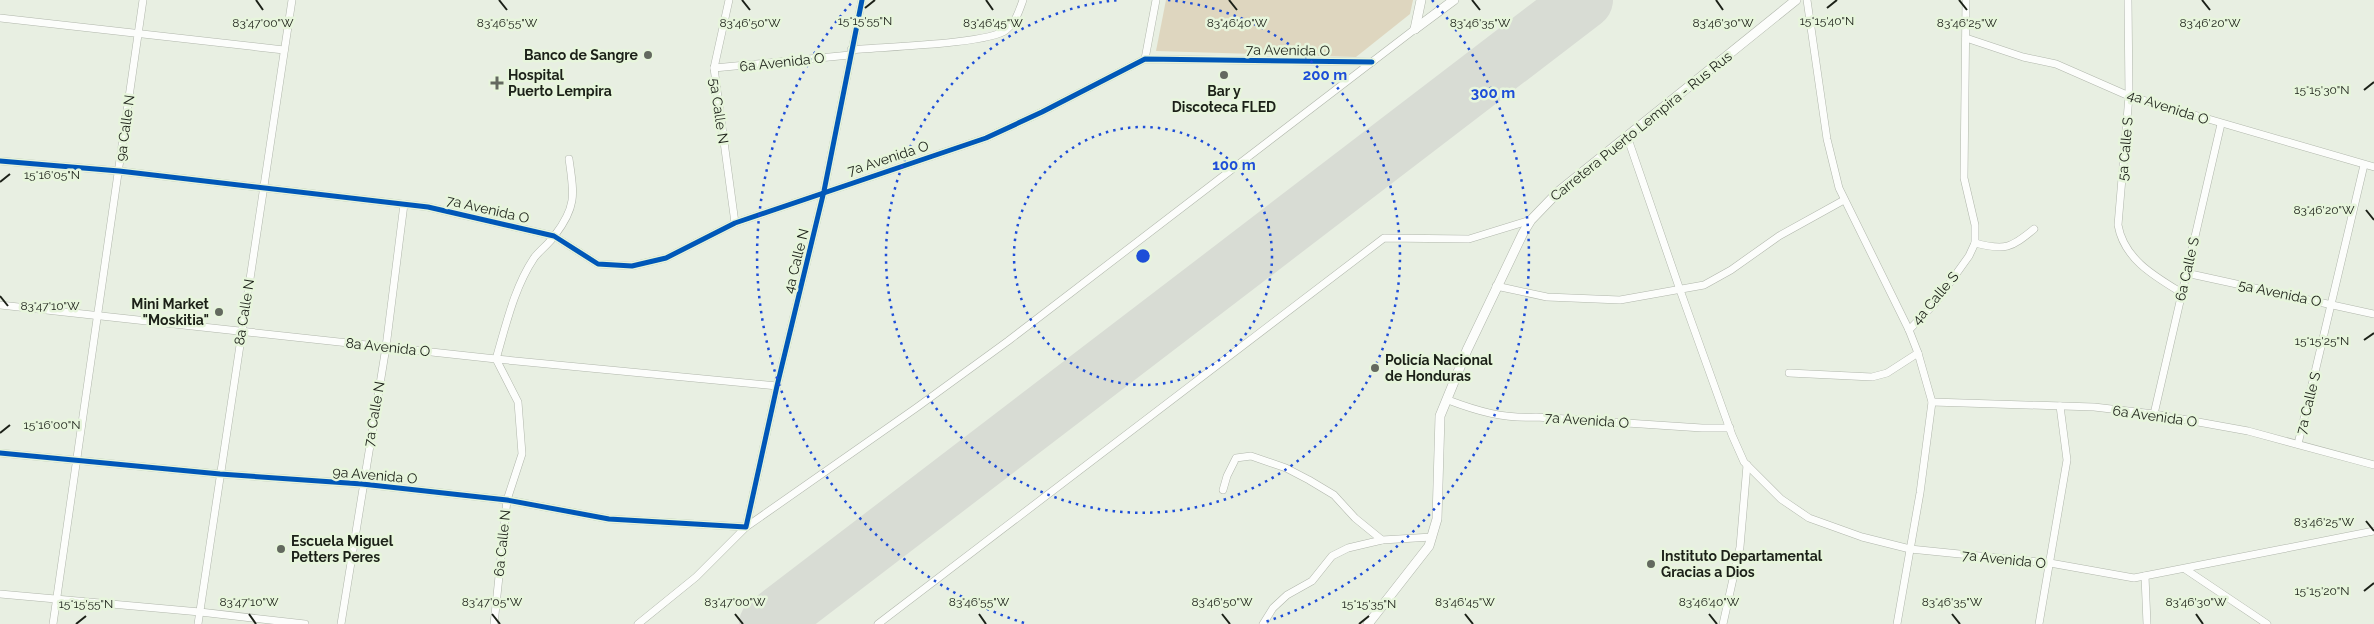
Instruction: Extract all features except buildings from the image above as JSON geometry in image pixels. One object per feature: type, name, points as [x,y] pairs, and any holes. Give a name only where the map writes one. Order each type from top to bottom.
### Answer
[{"type":"street","name":"9a Calle N","points":[[99,315],[143,0]]},
{"type":"street","name":"8a Calle N","points":[[198,624],[292,0]]},
{"type":"street","name":"5a Calle N","points":[[729,0],[714,68],[735,223]]},
{"type":"street","name":"4a Calle N","points":[[746,527],[777,386],[824,192],[850,52],[862,0]]},
{"type":"street","name":"6a Avenida O","points":[[714,68],[982,38],[1005,31],[1015,20],[1023,0]]},
{"type":"street","points":[[1145,59],[1156,0]]},
{"type":"street","points":[[1415,29],[1421,0]]},
{"type":"street","points":[[638,624],[696,577],[746,527],[978,363],[1454,0]]},
{"type":"street","name":"Carretera Puerto Lempira - Rus Rus","points":[[1368,624],[1429,546],[1437,519],[1440,416],[1496,286],[1531,220],[1558,192],[1796,0]]},
{"type":"street","points":[[1807,0],[1827,139],[1839,188],[1909,330]]},
{"type":"street","points":[[1966,0],[1964,178],[1975,224],[1975,243],[1995,248],[2015,245],[2034,229]]},
{"type":"street","name":"5a Calle S","points":[[2128,0],[2129,96],[2118,225],[2120,239],[2133,258],[2146,270],[2182,292]]},
{"type":"street","points":[[0,18],[284,50]]},
{"type":"street","name":"4a Avenida O","points":[[1966,38],[2056,64],[2129,96],[2374,167]]},
{"type":"street","name":"7a Avenida O","points":[[0,161],[119,171],[428,207],[554,236],[598,264],[632,266],[666,258],[735,223],[986,138],[1042,112],[1145,59],[1372,62]]},
{"type":"street","name":"6a Calle S","points":[[2154,414],[2221,124]]},
{"type":"street","points":[[1627,136],[1730,428],[1747,465],[1740,547],[1723,624]]},
{"type":"street","points":[[496,360],[515,297],[534,258],[554,236],[569,214],[574,195],[569,160]]},
{"type":"street","name":"7a Calle S","points":[[2298,444],[2364,165]]},
{"type":"street","points":[[1496,286],[1547,297],[1620,300],[1704,285],[1731,270],[1779,236],[1844,200]]},
{"type":"street","name":"7a Calle N","points":[[341,624],[362,484],[386,347],[404,204]]},
{"type":"street","points":[[878,624],[1384,238],[1469,239],[1531,220]]},
{"type":"street","name":"4a Calle S","points":[[1897,624],[1920,494],[1932,402],[1918,353],[1909,330],[1936,302],[1969,256],[1975,243]]},
{"type":"street","name":"5a Avenida O","points":[[2186,272],[2374,314]]},
{"type":"street","name":"8a Avenida O","points":[[0,305],[496,360],[777,386]]},
{"type":"street","points":[[53,624],[99,315]]},
{"type":"street","points":[[1790,372],[1872,377],[1887,372],[1918,353]]},
{"type":"street","name":"6a Calle N","points":[[494,624],[507,500],[522,454],[522,434],[518,402],[496,360]]},
{"type":"street","name":"7a Avenida O","points":[[1448,400],[1480,413],[1517,418],[1536,417],[1702,428],[1730,428]]},
{"type":"street","name":"6a Avenida O","points":[[1932,402],[2094,407],[2154,414],[2248,430],[2374,465]]},
{"type":"street","points":[[2039,624],[2067,460],[2060,406]]},
{"type":"street","name":"9a Avenida O","points":[[0,453],[220,474],[362,484],[507,500],[609,519],[746,527]]},
{"type":"street","points":[[1223,490],[1227,476],[1236,458],[1251,456],[1286,468],[1334,496],[1355,518],[1382,540]]},
{"type":"street","name":"7a Avenida O","points":[[1747,465],[1781,499],[1809,518],[1862,537],[1910,549],[2050,563],[2134,578],[2374,531]]},
{"type":"street","points":[[1263,624],[1273,608],[1287,595],[1312,581],[1332,556],[1348,548],[1382,540],[1432,537]]},
{"type":"street","points":[[2185,568],[2267,624]]},
{"type":"street","points":[[2145,576],[2147,624]]},
{"type":"street","points":[[0,594],[200,612],[305,624]]},
{"type":"shaded area","points":[[1166,0],[1413,0],[1410,14],[1356,57],[1156,51]]},
{"type":"runway","points":[[768,624],[1584,0]]},
{"type":"cycle path","points":[[0,453],[220,474],[362,484],[507,500],[609,519],[746,527],[777,386],[824,191],[862,0]]},
{"type":"cycle path","points":[[0,161],[119,171],[428,207],[554,236],[598,264],[632,266],[666,258],[735,223],[986,138],[1042,112],[1145,59],[1372,62]]},
{"type":"place","name":"Banco de Sangre","points":[[648,55]]},
{"type":"place","name":"Bar y Discoteca FLED","points":[[1224,75]]},
{"type":"place","name":"Hospital Puerto Lempira","points":[[497,83]]},
{"type":"place","name":"Mini Market \"Moskitia\"","points":[[219,312]]},
{"type":"place","name":"Policía Nacional de Honduras","points":[[1375,368]]},
{"type":"place","name":"Escuela Miguel Petters Peres","points":[[281,549]]},
{"type":"place","name":"Instituto Departamental Gracias a Dios","points":[[1651,564]]}]
